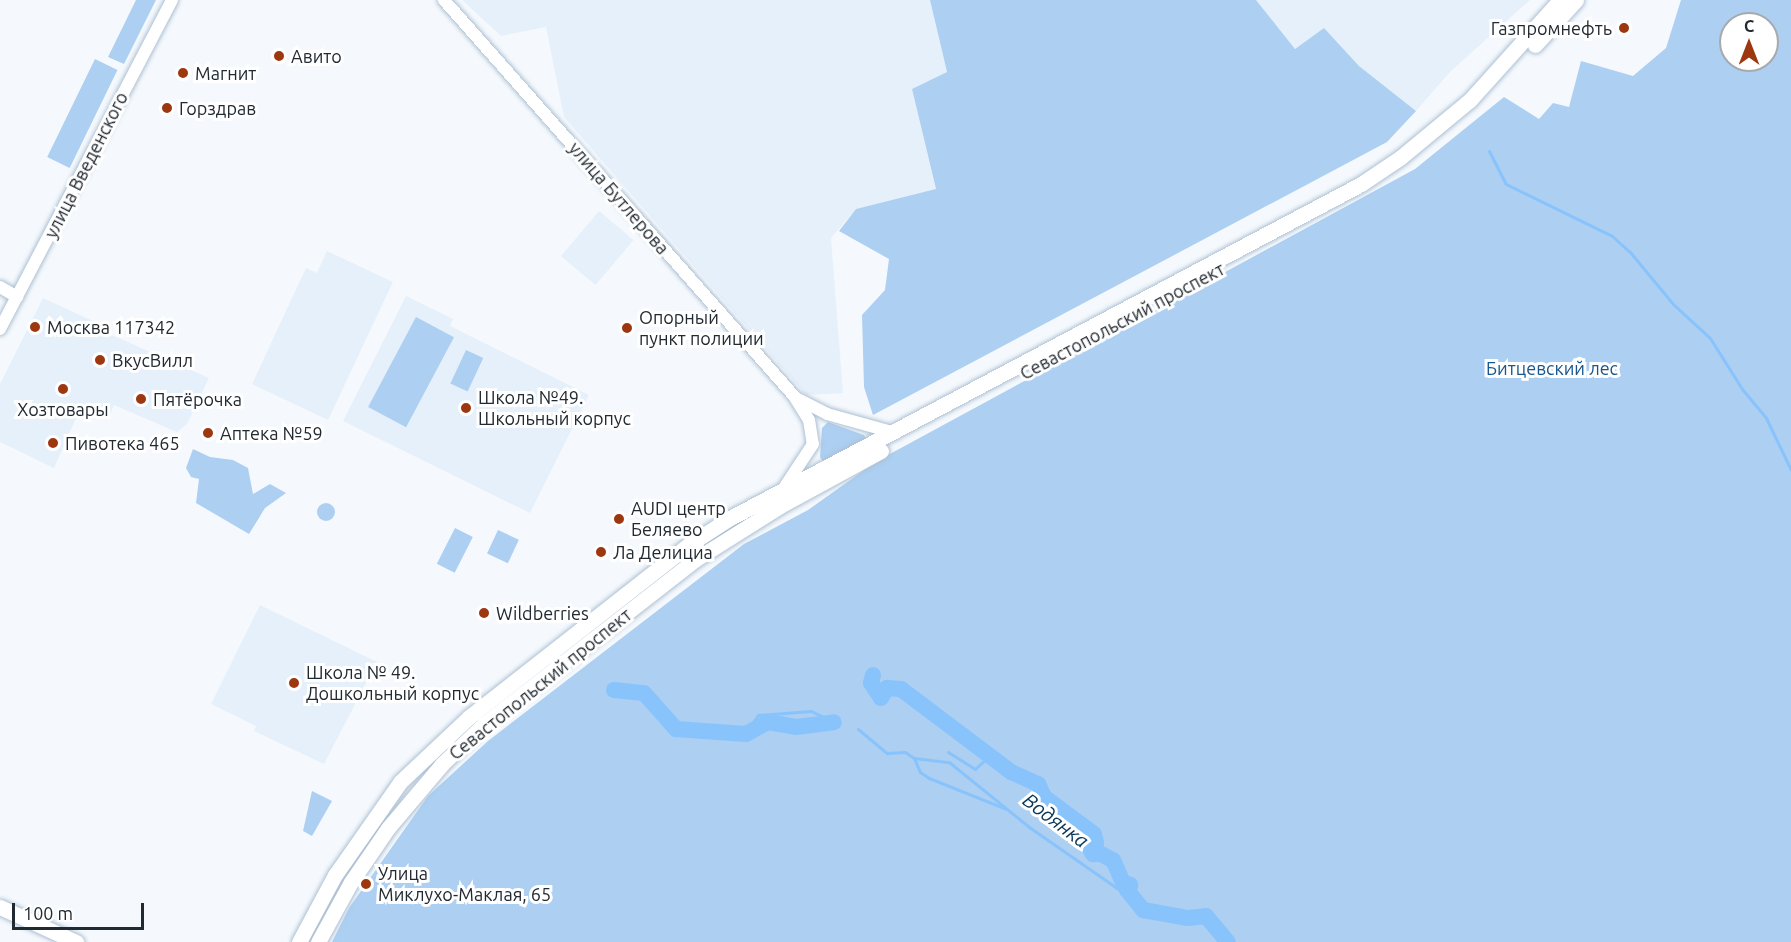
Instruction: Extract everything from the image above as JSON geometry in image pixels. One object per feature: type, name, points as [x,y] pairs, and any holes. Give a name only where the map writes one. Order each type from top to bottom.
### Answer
[{"type":"main road","name":"Севастопольский проспект","points":[[299,942],[335,875],[400,782],[469,717],[629,589],[706,533],[781,491],[895,433],[1361,184],[1401,158],[1470,100],[1560,0]]},
{"type":"main road","name":"Севастопольский проспект","points":[[318,942],[351,882],[388,828],[442,764],[484,724],[696,559],[780,506],[1367,188],[1476,106],[1576,0]]},
{"type":"main road","points":[[0,907],[76,942]]},
{"type":"street","name":"улица Введенского","points":[[0,329],[172,0]]},
{"type":"street","name":"улица Бутлерова","points":[[444,0],[794,396],[809,420],[813,444],[799,470],[781,491]]},
{"type":"street","points":[[0,288],[17,297]]},
{"type":"street","name":"улица Бутлерова","points":[[794,396],[827,414],[895,433]]},
{"type":"street","name":"Севастопольский проспект","points":[[629,589],[641,591],[639,603]]},
{"type":"shaded area","points":[[462,0],[930,0],[947,72],[912,89],[936,190],[856,209],[831,238],[843,393],[806,395],[564,117],[546,27],[501,36]]},
{"type":"shaded area","points":[[1256,0],[1530,0],[1450,72],[1416,111],[1359,66],[1324,28],[1295,49]]},
{"type":"shaded area","points":[[599,211],[633,240],[596,285],[561,256]]},
{"type":"shaded area","points":[[327,251],[393,282],[328,420],[252,384],[306,268],[317,273]]},
{"type":"shaded area","name":"Школа №49. Школьный корпус","points":[[406,296],[453,319],[450,326],[589,395],[530,513],[343,421]]},
{"type":"shaded area","points":[[43,298],[95,322],[103,331],[209,378],[187,424],[177,432],[114,405],[108,419],[76,418],[54,468],[0,442],[0,384]]},
{"type":"shaded area","name":"Школа № 49. Дошкольный корпус","points":[[260,605],[377,662],[324,764],[254,731],[256,726],[211,704]]},
{"type":"green space","points":[[136,0],[156,0],[124,64],[108,57]]},
{"type":"green space","points":[[930,0],[1256,0],[1295,49],[1324,28],[1359,66],[1416,111],[1387,142],[873,415],[864,387],[862,315],[885,290],[889,259],[839,231],[856,209],[936,189],[912,89],[947,72]]},
{"type":"green space","name":"Битцевский лес","points":[[1681,0],[1791,0],[1791,942],[332,942],[349,908],[428,796],[488,741],[744,544],[808,510],[877,461],[1415,169],[1504,97],[1539,119],[1553,103],[1569,107],[1581,61],[1633,76],[1666,48]]},
{"type":"green space","points":[[95,59],[117,70],[70,168],[47,157]]},
{"type":"green space","points":[[416,317],[454,337],[406,427],[368,407]]},
{"type":"green space","points":[[466,350],[483,358],[468,392],[450,384]]},
{"type":"green space","points":[[828,422],[864,435],[866,439],[824,463],[820,457],[822,428]]},
{"type":"green space","points":[[193,449],[210,457],[233,460],[248,468],[253,494],[270,484],[286,493],[265,508],[249,534],[196,503],[199,479],[191,477],[186,468]]},
{"type":"green space","points":[[326,503],[332,506],[335,512],[332,518],[326,521],[320,518],[317,512],[320,506]]},
{"type":"green space","points":[[455,528],[473,537],[455,573],[437,564]]},
{"type":"green space","points":[[498,530],[519,540],[508,563],[487,554]]},
{"type":"green space","points":[[312,791],[332,801],[312,836],[303,831]]},
{"type":"waterway","points":[[1489,151],[1506,184],[1612,236],[1630,252],[1673,304],[1710,338],[1742,389],[1766,418],[1791,470]]},
{"type":"waterway","points":[[873,675],[871,683],[881,698],[887,688],[901,689],[1011,772],[1038,784],[1044,797],[1094,834],[1096,843],[1087,844],[1093,854],[1099,853],[1113,860],[1123,882],[1130,885],[1127,890],[1143,910],[1188,918],[1206,916],[1228,942]]},
{"type":"waterway","name":"Водянка","points":[[614,690],[644,693],[676,729],[746,734],[768,722],[796,727],[834,722]]},
{"type":"waterway","points":[[746,734],[758,715],[811,711],[834,722]]},
{"type":"waterway","name":"Водянка","points":[[858,729],[887,753],[905,752],[914,758],[949,762],[1029,827],[1134,900]]},
{"type":"waterway","points":[[948,752],[975,769],[989,756]]},
{"type":"waterway","points":[[914,758],[920,772],[929,778],[1006,809]]},
{"type":"place","name":"Газпромнефть","points":[[1624,28]]},
{"type":"place","name":"Авито","points":[[279,56]]},
{"type":"place","name":"Магнит","points":[[183,73]]},
{"type":"place","name":"Горздрав","points":[[167,108]]},
{"type":"place","name":"Москва 117342","points":[[35,327]]},
{"type":"place","name":"Опорный пункт полиции","points":[[627,328]]},
{"type":"place","name":"ВкусВилл","points":[[100,360]]},
{"type":"place","name":"Хозтовары","points":[[63,389]]},
{"type":"place","name":"Пятёрочка","points":[[141,399]]},
{"type":"place","name":"Школа №49. Школьный корпус","points":[[466,408]]},
{"type":"place","name":"Аптека №59","points":[[208,433]]},
{"type":"place","name":"Пивотека 465","points":[[53,443]]},
{"type":"place","name":"AUDI центр Беляево","points":[[619,519]]},
{"type":"place","name":"Ла Делициа","points":[[601,552]]},
{"type":"place","name":"Wildberries","points":[[484,613]]},
{"type":"place","name":"Школа № 49. Дошкольный корпус","points":[[294,683]]},
{"type":"place","name":"Улица Миклухо-Маклая, 65","points":[[366,884]]}]
